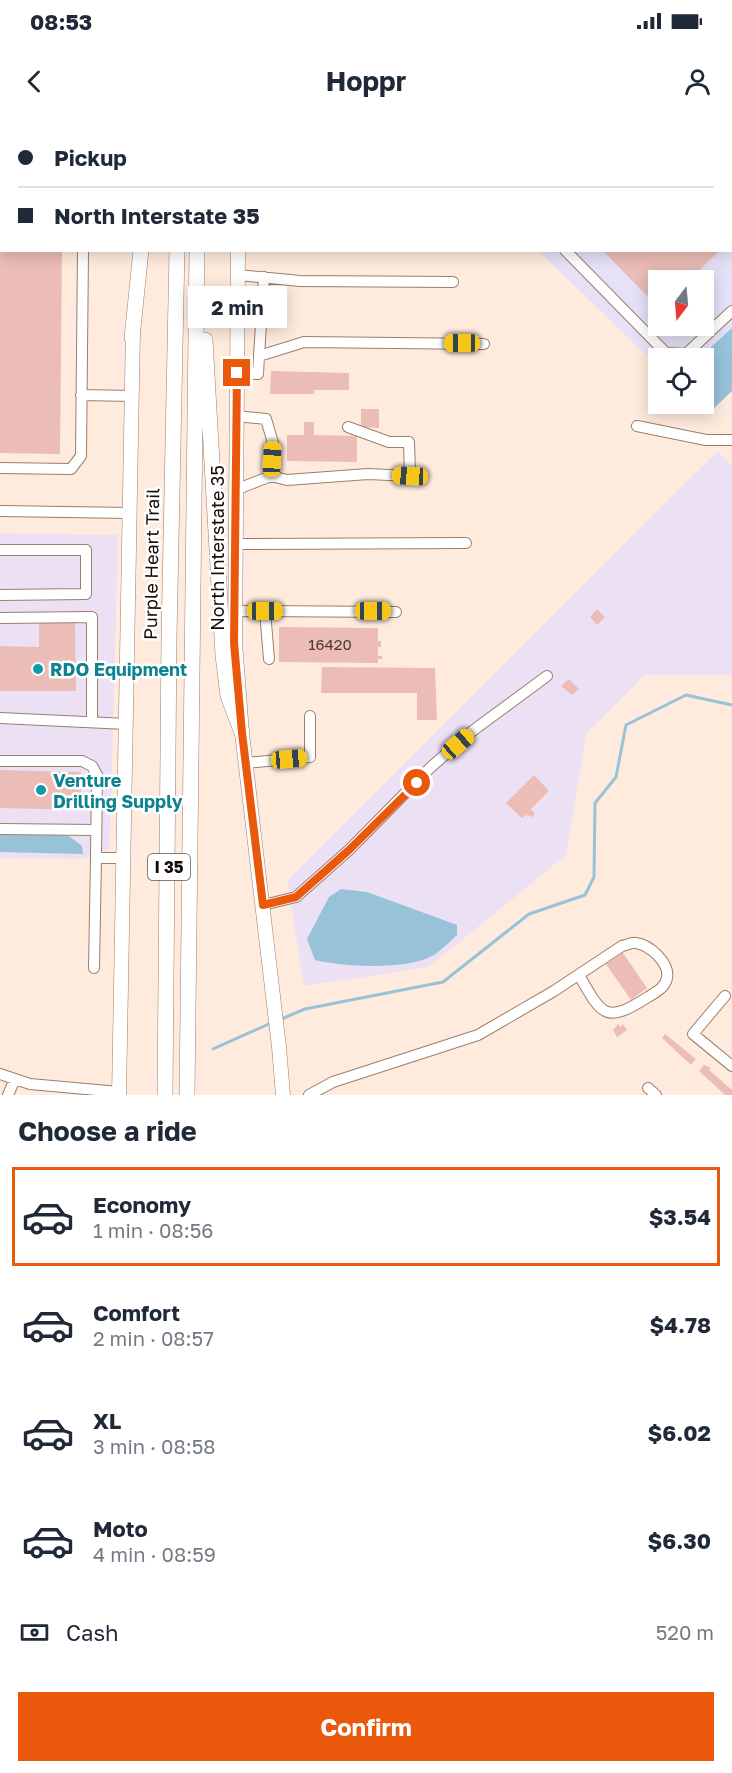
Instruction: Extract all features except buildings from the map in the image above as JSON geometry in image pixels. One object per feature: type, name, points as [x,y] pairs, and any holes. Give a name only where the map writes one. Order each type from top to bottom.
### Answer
[{"type":"highway","points":[[132,338],[141,252]]},
{"type":"highway","name":"Purple Heart Trail","points":[[165,1095],[170,603],[177,252]]},
{"type":"highway","name":"I 35","points":[[187,1095],[197,252]]},
{"type":"highway","points":[[196,289],[205,343],[223,655],[228,696],[242,733]]},
{"type":"main road","points":[[119,1094],[134,252]]},
{"type":"main road","name":"North Interstate 35","points":[[238,252],[235,610],[242,733],[279,1047],[282,1095]]},
{"type":"street","points":[[0,468],[71,469],[81,456],[83,252]]},
{"type":"street","points":[[567,252],[666,353],[686,354],[732,311]]},
{"type":"street","points":[[238,275],[300,281],[453,282]]},
{"type":"street","points":[[237,373],[258,374],[263,329],[264,277]]},
{"type":"street","points":[[259,356],[304,342],[484,344]]},
{"type":"street","points":[[81,395],[132,396]]},
{"type":"street","points":[[236,416],[266,419],[273,443],[271,476]]},
{"type":"street","points":[[637,426],[706,440],[732,440]]},
{"type":"street","points":[[235,490],[271,476],[287,480],[368,474],[410,476],[409,442],[389,442],[348,427]]},
{"type":"street","points":[[0,511],[130,513]]},
{"type":"street","points":[[235,544],[466,543]]},
{"type":"street","points":[[0,550],[86,550],[86,594],[0,595]]},
{"type":"street","points":[[235,610],[396,612]]},
{"type":"street","points":[[265,611],[269,659]]},
{"type":"street","points":[[0,618],[92,617],[92,722]]},
{"type":"street","points":[[263,905],[296,897],[349,850],[431,767],[471,732],[547,676]]},
{"type":"street","points":[[245,763],[310,757],[310,716]]},
{"type":"street","points":[[0,718],[127,724]]},
{"type":"street","points":[[0,761],[82,761],[92,766],[97,774],[94,968]]},
{"type":"street","points":[[0,829],[96,830]]},
{"type":"street","points":[[96,858],[124,858]]},
{"type":"street","points":[[309,1095],[333,1082],[478,1035],[579,975],[622,946],[634,942],[649,947],[663,961],[668,976],[664,987],[623,1013],[609,1013],[596,1005],[579,975]]},
{"type":"street","points":[[725,996],[693,1034],[732,1066]]},
{"type":"street","points":[[0,1074],[30,1084],[119,1094]]},
{"type":"street","points":[[8,1095],[15,1079]]},
{"type":"shaded area","points":[[540,252],[732,252],[732,329],[713,348],[648,348],[648,357]]},
{"type":"shaded area","points":[[718,451],[732,466],[732,675],[645,675],[587,732],[566,855],[429,967],[304,986],[287,881]]},
{"type":"shaded area","points":[[0,533],[118,535],[110,848],[84,859],[0,858]]},
{"type":"water","points":[[732,328],[732,391],[714,408],[714,348],[710,348]]},
{"type":"water","points":[[0,834],[69,836],[82,846],[83,854],[0,852]]},
{"type":"water","points":[[341,889],[367,892],[457,925],[457,935],[432,956],[407,964],[357,966],[315,960],[307,939],[329,897]]},
{"type":"waterway","points":[[279,1020],[305,1009],[443,982],[529,914],[585,895],[594,877],[595,803],[616,777],[626,725],[686,695],[732,705]]},
{"type":"waterway","points":[[213,1049],[271,1023]]},
{"type":"place","name":"RDO Equipment","points":[[38,669]]},
{"type":"place","name":"Venture Drilling Supply","points":[[41,790]]},
{"type":"route","points":[[237,373],[234,643],[242,733],[263,905],[296,897],[349,850],[417,783]]}]
